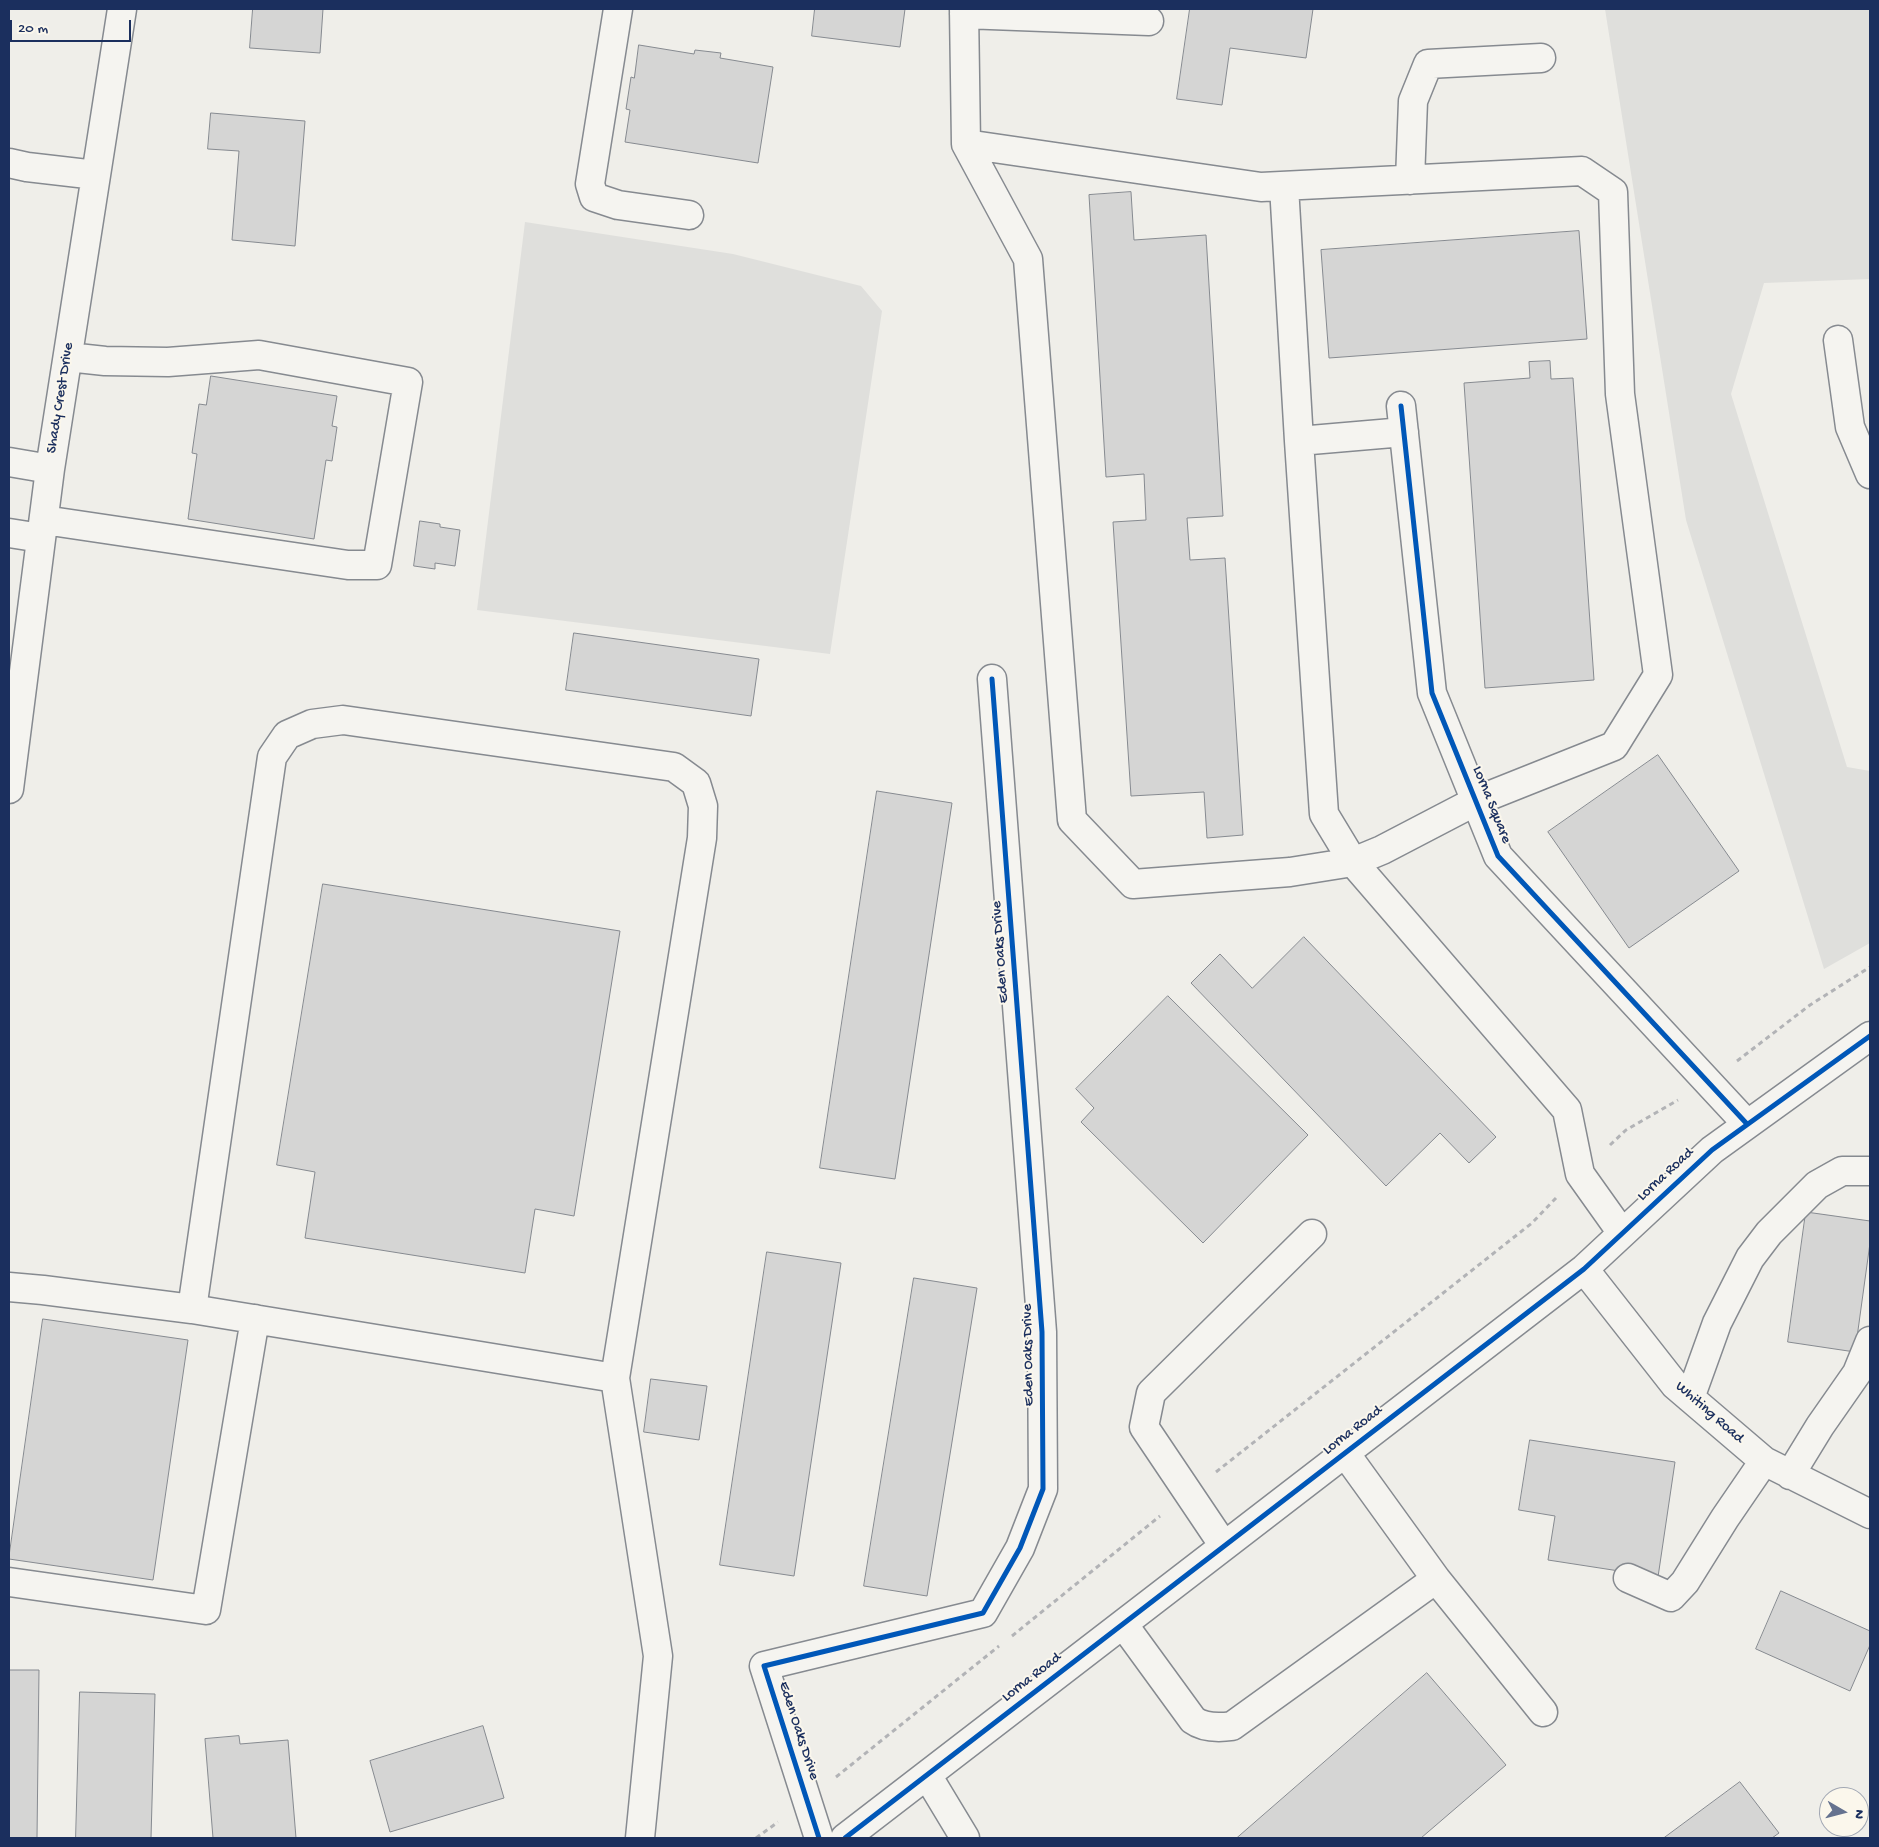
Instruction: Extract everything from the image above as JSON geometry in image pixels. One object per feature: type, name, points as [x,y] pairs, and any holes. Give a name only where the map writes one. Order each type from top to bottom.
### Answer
[{"type":"street","name":"Shady Crest Drive","points":[[9,789],[50,469],[122,9]]},
{"type":"street","points":[[618,9],[590,184],[594,197],[618,205],[689,215]]},
{"type":"street","points":[[966,144],[1261,187],[1582,171],[1613,192],[1620,394],[1658,676],[1614,746],[1476,801],[1382,850],[1353,862],[1290,872],[1133,884],[1072,820],[1028,260],[966,144],[964,11],[1149,21]]},
{"type":"street","points":[[1410,180],[1413,100],[1428,64],[1541,58]]},
{"type":"street","points":[[9,164],[96,175]]},
{"type":"street","points":[[1284,186],[1324,814],[1353,862],[1567,1110],[1580,1174],[1622,1233]]},
{"type":"street","points":[[1838,340],[1850,427],[1870,474]]},
{"type":"street","points":[[9,533],[42,529],[348,565],[378,565],[408,382],[259,355],[168,362],[105,361],[68,357]]},
{"type":"street","name":"Lorna Square","points":[[1299,440],[1403,419],[1432,693],[1498,856],[1747,1124]]},
{"type":"street","points":[[9,462],[50,469]]},
{"type":"street","name":"Eden Oaks Drive","points":[[819,1838],[764,1666],[983,1613],[1020,1548],[1043,1489],[1042,1332],[992,679]]},
{"type":"street","points":[[192,1309],[272,757],[287,735],[312,724],[343,720],[674,767],[696,783],[703,806],[702,838],[615,1378],[658,1656],[640,1838]]},
{"type":"street","name":"Lorna Road","points":[[845,1838],[1584,1269],[1712,1150],[1870,1036]]},
{"type":"street","points":[[1690,1398],[1717,1323],[1750,1258],[1768,1233],[1817,1185],[1842,1171],[1870,1171]]},
{"type":"street","points":[[1224,1546],[1144,1427],[1151,1393],[1312,1234]]},
{"type":"street","name":"Whiting Road","points":[[1584,1269],[1674,1384],[1690,1398],[1764,1461],[1870,1514]]},
{"type":"street","points":[[9,1287],[192,1309],[615,1378]]},
{"type":"street","points":[[9,1582],[206,1610],[254,1319]]},
{"type":"street","points":[[1790,1475],[1820,1426],[1857,1373],[1870,1341]]},
{"type":"street","points":[[1345,1453],[1436,1579],[1543,1712]]},
{"type":"street","points":[[1628,1578],[1671,1596],[1685,1582],[1764,1461]]},
{"type":"street","points":[[1123,1624],[1193,1720],[1200,1725],[1232,1726],[1436,1579]]},
{"type":"street","points":[[927,1775],[965,1838]]},
{"type":"path","points":[[1010,1638],[1189,1493],[1532,1223],[1626,1130],[1708,1082],[1810,1005],[1870,967]]},
{"type":"path","points":[[756,1838],[807,1801],[1002,1644]]},
{"type":"shaded area","points":[[1605,9],[1870,9],[1870,279],[1764,283],[1731,394],[1847,767],[1870,771],[1870,943],[1824,969],[1686,520]]},
{"type":"shaded area","points":[[525,222],[733,254],[861,286],[882,311],[830,654],[477,610]]},
{"type":"building","points":[[253,9],[323,9],[320,53],[250,48]]},
{"type":"building","points":[[815,9],[905,9],[900,47],[812,36]]},
{"type":"building","points":[[1190,9],[1313,9],[1306,58],[1230,48],[1222,105],[1177,99]]},
{"type":"building","points":[[639,45],[694,54],[695,50],[721,53],[720,58],[773,67],[758,163],[625,142],[630,110],[626,109],[631,77],[634,78]]},
{"type":"building","points":[[211,113],[305,121],[295,246],[232,240],[239,151],[208,149]]},
{"type":"building","points":[[1131,192],[1134,240],[1206,235],[1223,516],[1187,518],[1190,560],[1225,558],[1243,835],[1207,838],[1204,792],[1131,796],[1113,522],[1146,520],[1144,474],[1106,477],[1089,195]]},
{"type":"building","points":[[1579,231],[1587,339],[1329,358],[1321,250]]},
{"type":"building","points":[[1550,361],[1551,379],[1573,378],[1594,680],[1485,688],[1464,383],[1530,378],[1529,362]]},
{"type":"building","points":[[211,376],[337,396],[332,426],[337,427],[332,461],[326,460],[314,539],[188,519],[197,454],[192,453],[199,404],[206,405]]},
{"type":"building","points":[[420,521],[460,530],[455,566],[435,563],[435,569],[414,566]]},
{"type":"building","points":[[574,633],[759,659],[751,716],[566,690]]},
{"type":"building","points":[[1658,755],[1739,871],[1629,948],[1548,832]]},
{"type":"building","points":[[877,791],[952,803],[895,1179],[820,1168]]},
{"type":"building","points":[[323,884],[620,931],[574,1216],[535,1209],[525,1273],[305,1238],[315,1172],[277,1165]]},
{"type":"building","points":[[1304,937],[1496,1137],[1469,1163],[1440,1133],[1386,1186],[1191,983],[1220,954],[1252,988]]},
{"type":"building","points":[[1168,996],[1308,1135],[1203,1243],[1081,1122],[1094,1108],[1076,1089]]},
{"type":"building","points":[[1806,1212],[1870,1221],[1870,1243],[1855,1352],[1788,1342]]},
{"type":"building","points":[[767,1252],[841,1263],[794,1576],[720,1565]]},
{"type":"building","points":[[914,1278],[977,1288],[927,1596],[864,1586]]},
{"type":"building","points":[[43,1319],[188,1340],[153,1580],[9,1559]]},
{"type":"building","points":[[651,1379],[707,1386],[699,1440],[644,1432]]},
{"type":"building","points":[[1530,1440],[1675,1462],[1658,1577],[1548,1560],[1555,1516],[1519,1510]]},
{"type":"building","points":[[1781,1591],[1870,1631],[1870,1645],[1850,1691],[1756,1649]]},
{"type":"building","points":[[9,1670],[39,1670],[37,1838],[9,1838]]},
{"type":"building","points":[[1427,1673],[1506,1765],[1421,1838],[1237,1838]]},
{"type":"building","points":[[80,1692],[155,1694],[151,1838],[76,1838]]},
{"type":"building","points":[[483,1726],[504,1798],[390,1832],[370,1761]]},
{"type":"building","points":[[239,1736],[240,1744],[288,1740],[296,1838],[213,1838],[205,1739]]},
{"type":"building","points":[[1740,1782],[1779,1833],[1772,1838],[1664,1838]]},
{"type":"cycle path","points":[[1401,406],[1432,693],[1498,856],[1747,1124]]},
{"type":"cycle path","points":[[819,1838],[764,1666],[983,1613],[1020,1548],[1043,1489],[1042,1332],[992,679]]},
{"type":"cycle path","points":[[845,1838],[1584,1269],[1712,1150],[1870,1036]]}]
